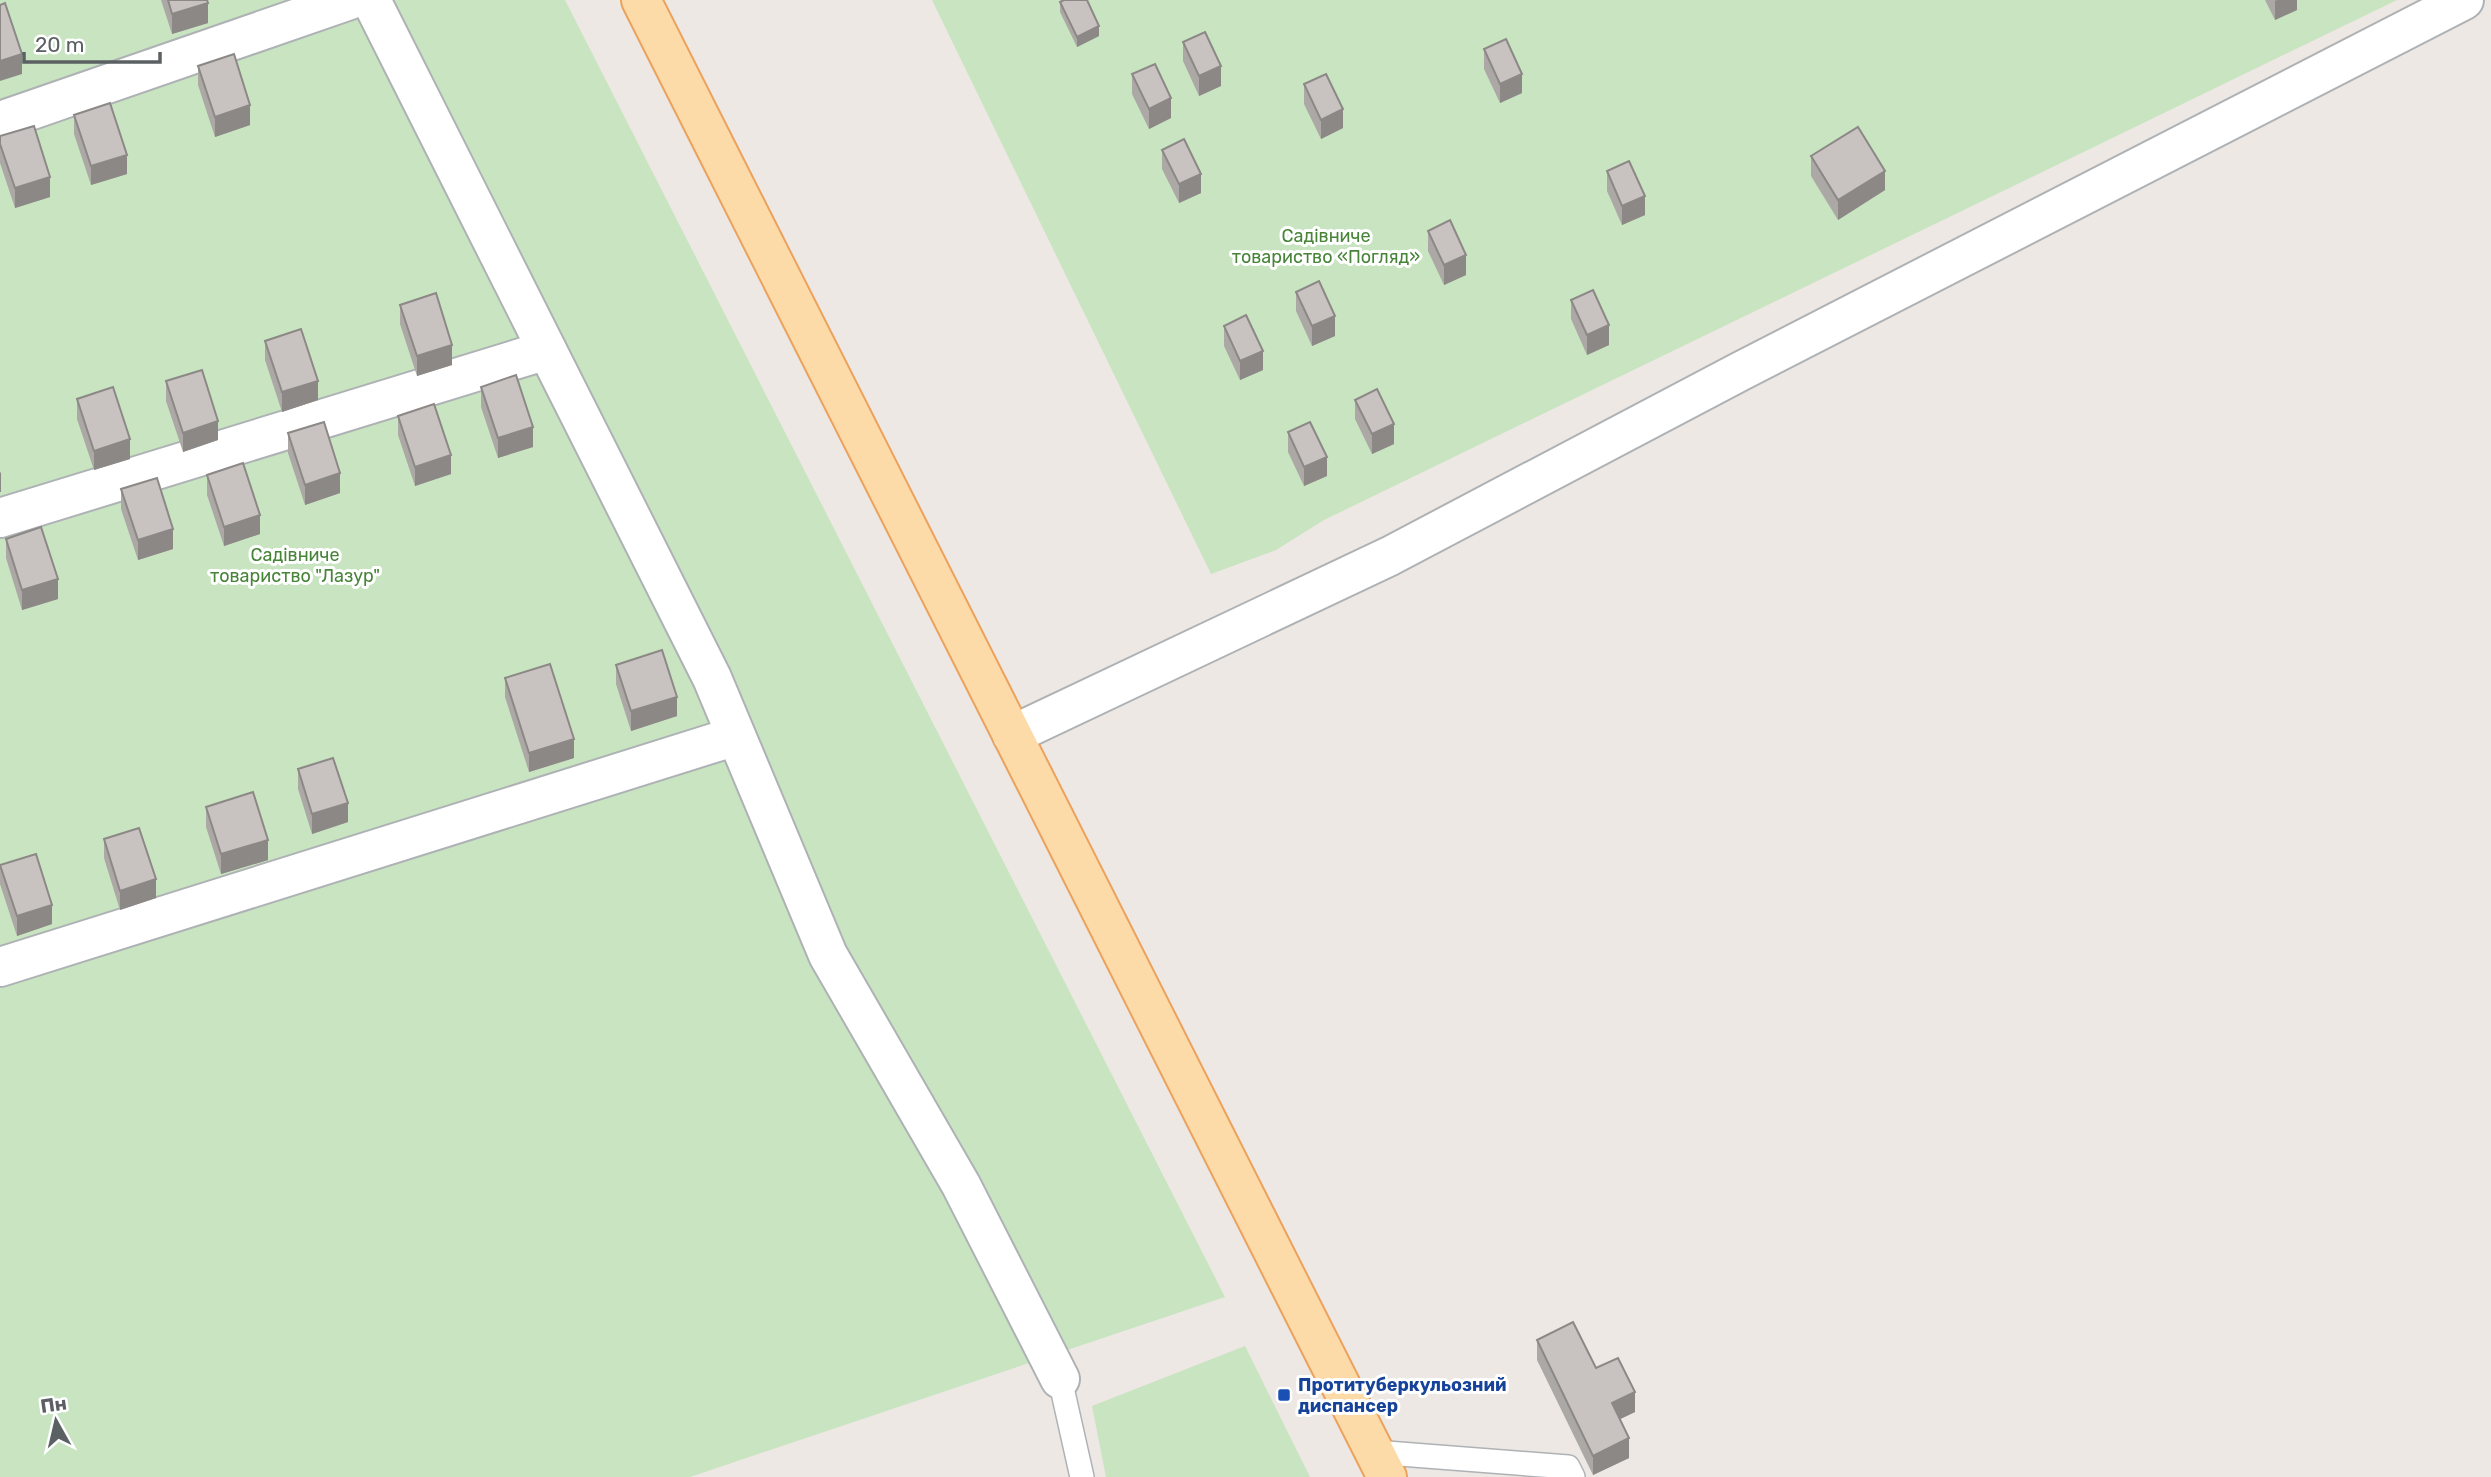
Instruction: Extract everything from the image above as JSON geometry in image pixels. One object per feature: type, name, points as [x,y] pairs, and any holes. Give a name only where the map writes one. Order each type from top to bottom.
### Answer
[{"type":"main road","points":[[641,0],[1380,1464]]},
{"type":"street","points":[[0,121],[350,0]]},
{"type":"street","points":[[371,0],[712,678],[828,955],[961,1185],[1060,1379]]},
{"type":"street","points":[[1012,735],[1390,556],[1741,371],[2464,0]]},
{"type":"street","points":[[0,518],[547,351]]},
{"type":"street","points":[[0,967],[736,736]]},
{"type":"lane","points":[[1060,1379],[1082,1477]]},
{"type":"lane","points":[[1380,1464],[1567,1467],[1573,1477]]},
{"type":"green space","name":"Садівниче товариство \"Лазур\"","points":[[0,0],[565,0],[1225,1297],[690,1477],[0,1477]]},
{"type":"green space","name":"Садівниче товариство «Погляд»","points":[[932,0],[2397,0],[1324,520],[1276,550],[1211,574]]},
{"type":"green space","points":[[1245,1346],[1310,1477],[1106,1477],[1092,1406]]},
{"type":"building","points":[[168,0],[207,0],[208,3],[172,14]]},
{"type":"building","points":[[1087,0],[1099,26],[1077,37],[1060,2]]},
{"type":"building","points":[[5,3],[22,54],[0,61],[0,5]]},
{"type":"building","points":[[1205,32],[1221,66],[1199,76],[1183,42]]},
{"type":"building","points":[[1506,39],[1522,74],[1500,84],[1484,49]]},
{"type":"building","points":[[234,54],[250,105],[215,117],[198,66]]},
{"type":"building","points":[[1155,64],[1171,98],[1149,109],[1132,74]]},
{"type":"building","points":[[1326,74],[1343,109],[1321,120],[1304,84]]},
{"type":"building","points":[[110,103],[127,155],[91,166],[74,115]]},
{"type":"building","points":[[34,126],[50,177],[15,188],[0,144],[0,136]]},
{"type":"building","points":[[1858,127],[1885,171],[1838,200],[1811,156]]},
{"type":"building","points":[[1184,139],[1201,174],[1179,184],[1162,150]]},
{"type":"building","points":[[1629,161],[1645,196],[1622,206],[1607,171]]},
{"type":"building","points":[[1450,220],[1466,255],[1444,265],[1428,231]]},
{"type":"building","points":[[1319,281],[1335,316],[1312,326],[1296,292]]},
{"type":"building","points":[[1593,290],[1609,325],[1587,335],[1571,300]]},
{"type":"building","points":[[436,293],[452,345],[417,356],[400,305]]},
{"type":"building","points":[[1246,315],[1263,351],[1240,361],[1224,326]]},
{"type":"building","points":[[301,329],[318,381],[282,392],[265,341]]},
{"type":"building","points":[[202,370],[218,421],[183,433],[166,381]]},
{"type":"building","points":[[516,375],[533,427],[498,438],[481,387]]},
{"type":"building","points":[[113,387],[130,439],[94,451],[77,399]]},
{"type":"building","points":[[1377,389],[1394,424],[1372,434],[1355,400]]},
{"type":"building","points":[[434,404],[451,455],[415,467],[398,416]]},
{"type":"building","points":[[324,422],[340,473],[305,485],[288,433]]},
{"type":"building","points":[[1310,422],[1327,457],[1304,467],[1288,432]]},
{"type":"building","points":[[243,463],[260,515],[224,527],[207,475]]},
{"type":"building","points":[[157,478],[173,529],[138,540],[121,489]]},
{"type":"building","points":[[41,527],[58,579],[22,590],[6,539]]},
{"type":"building","points":[[662,650],[677,697],[631,711],[616,665]]},
{"type":"building","points":[[550,664],[574,739],[529,753],[505,678]]},
{"type":"building","points":[[333,758],[348,803],[312,814],[298,769]]},
{"type":"building","points":[[253,792],[268,840],[221,854],[206,807]]},
{"type":"building","points":[[139,828],[156,879],[120,891],[104,839]]},
{"type":"building","points":[[36,854],[52,905],[17,916],[0,865]]},
{"type":"building","points":[[1573,1322],[1596,1368],[1618,1358],[1635,1392],[1612,1403],[1629,1438],[1593,1456],[1537,1340]]},
{"type":"place","name":"Протитуберкульозний диспансер","points":[[1284,1395]]}]
